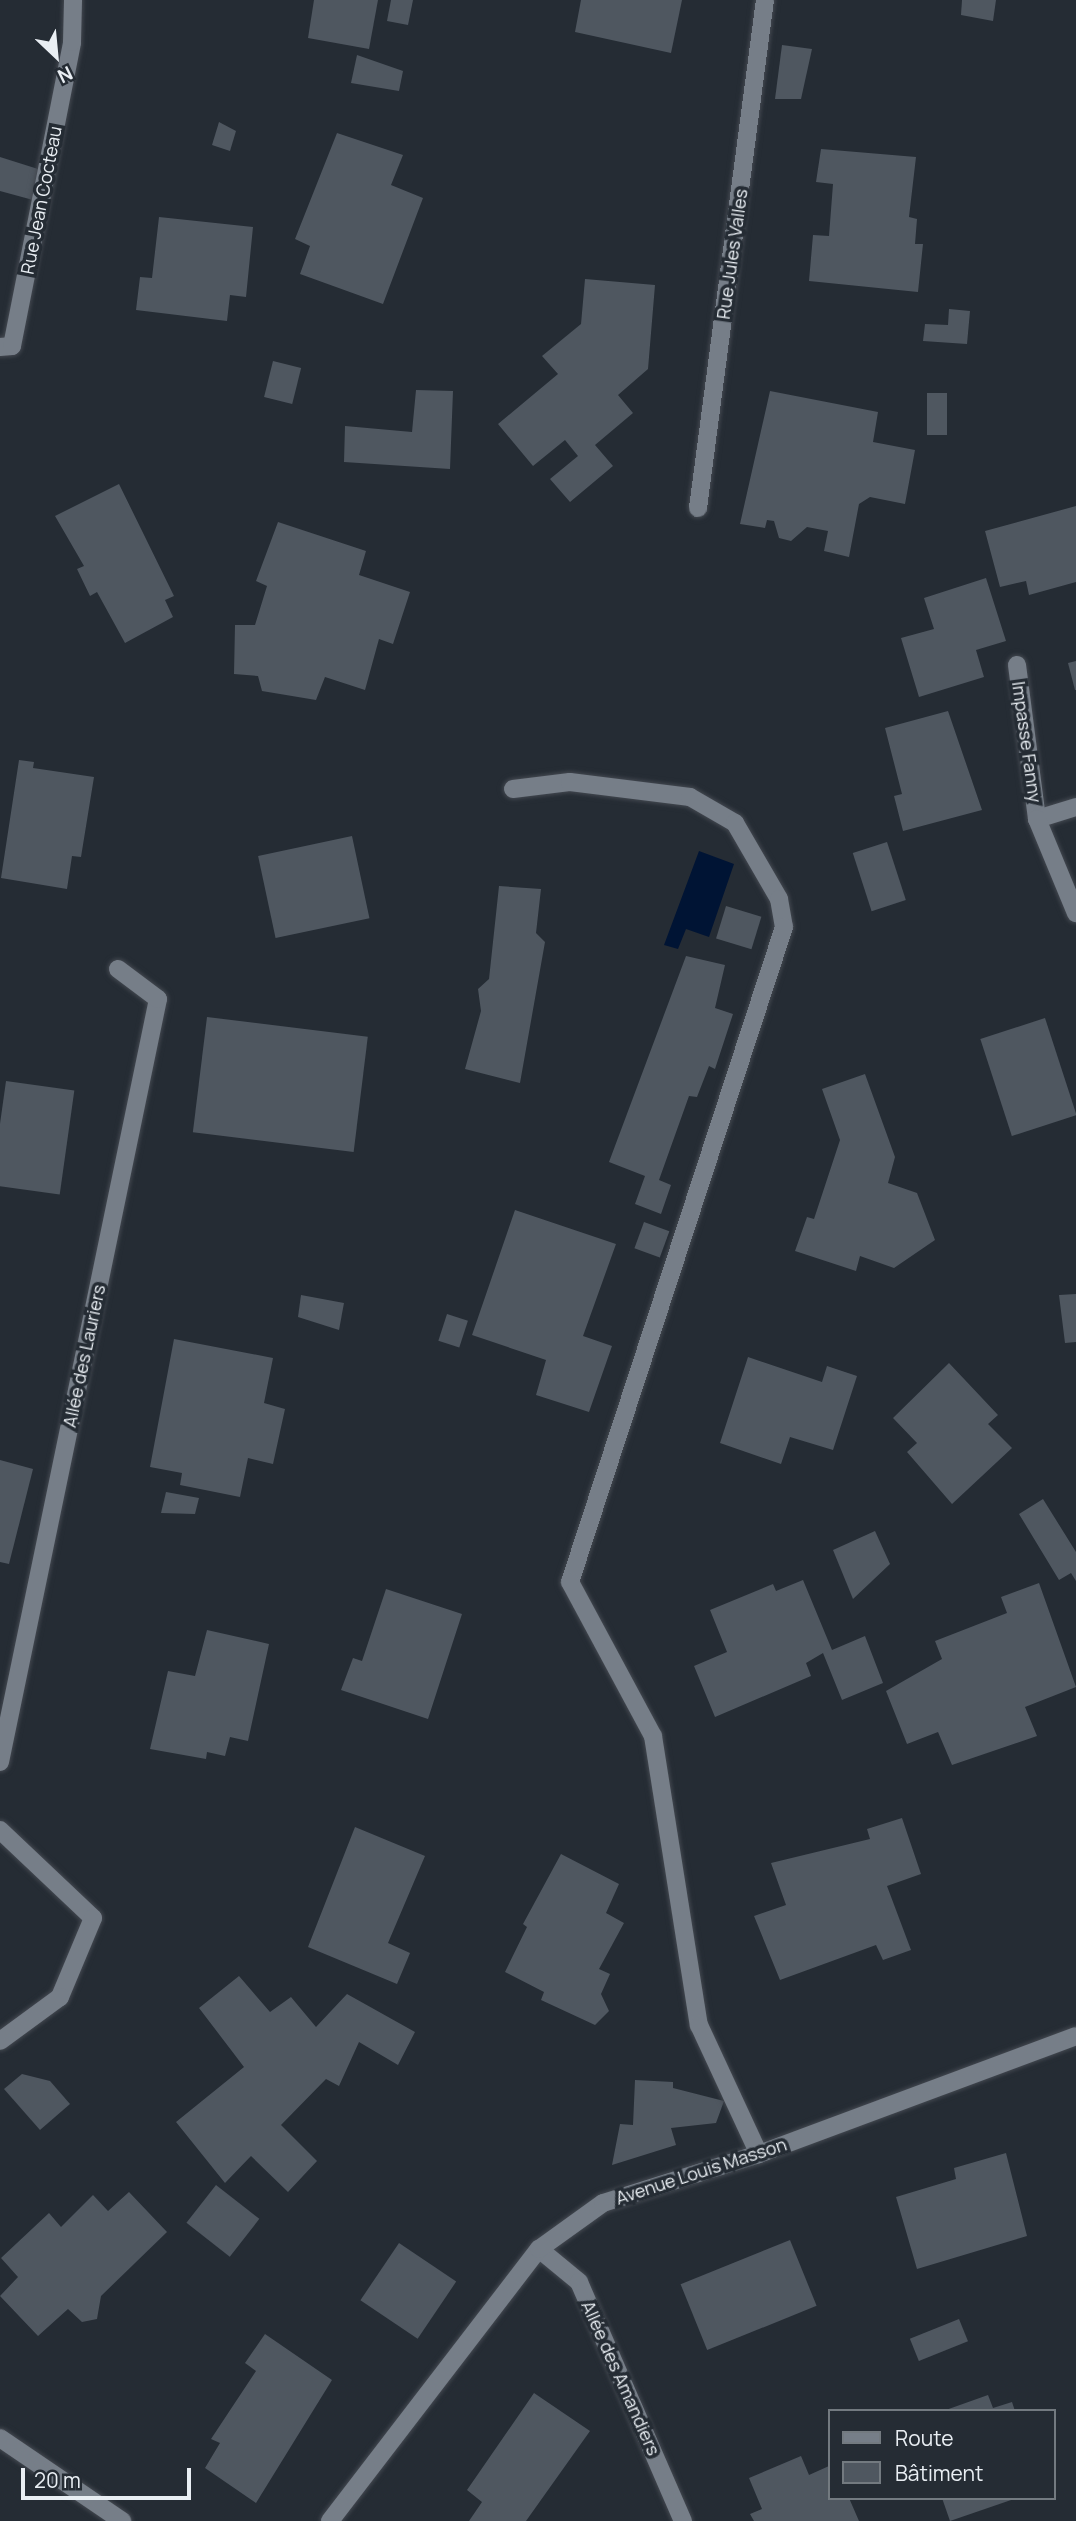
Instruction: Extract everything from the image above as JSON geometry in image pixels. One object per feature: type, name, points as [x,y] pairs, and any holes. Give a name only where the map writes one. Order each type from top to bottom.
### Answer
[{"type":"street","name":"Rue Jean Cocteau","points":[[0,347],[12,346],[72,42],[74,0]]},
{"type":"street","name":"Rue Jules Valles","points":[[698,508],[765,0]]},
{"type":"street","name":"Impasse Fanny","points":[[1017,665],[1037,819],[1076,913]]},
{"type":"street","points":[[513,789],[570,782],[690,797],[735,823],[779,900],[784,927],[570,1582],[653,1736],[699,2025],[759,2154]]},
{"type":"street","points":[[1037,819],[1076,807]]},
{"type":"street","name":"Allée des Lauriers","points":[[0,1762],[158,999],[118,969]]},
{"type":"street","points":[[0,1830],[93,1918],[60,1997],[0,2041]]},
{"type":"street","name":"Avenue Louis Masson","points":[[330,2521],[540,2249],[603,2203],[759,2154],[1076,2036]]},
{"type":"street","name":"Allée des Amandiers","points":[[540,2249],[579,2282],[683,2521]]},
{"type":"street","points":[[0,2438],[122,2521]]},
{"type":"water","points":[[699,851],[734,864],[709,937],[686,929],[678,949],[664,945]]},
{"type":"building","points":[[314,0],[378,0],[369,49],[308,38]]},
{"type":"building","points":[[391,0],[413,0],[408,25],[387,21]]},
{"type":"building","points":[[581,0],[682,0],[671,53],[575,32]]},
{"type":"building","points":[[962,0],[996,0],[993,21],[961,15]]},
{"type":"building","points":[[782,45],[812,49],[801,99],[775,99]]},
{"type":"building","points":[[357,55],[403,71],[399,91],[351,83]]},
{"type":"building","points":[[219,122],[236,131],[230,151],[212,145]]},
{"type":"building","points":[[337,133],[403,155],[391,185],[423,198],[383,304],[300,274],[310,246],[295,239]]},
{"type":"building","points":[[821,149],[916,157],[909,217],[917,219],[915,244],[923,244],[918,292],[809,281],[813,235],[829,236],[833,184],[816,182]]},
{"type":"building","points":[[0,157],[38,169],[33,200],[0,191]]},
{"type":"building","points":[[159,217],[253,227],[246,297],[230,295],[227,321],[136,310],[140,277],[152,278]]},
{"type":"building","points":[[585,279],[655,285],[648,369],[618,395],[633,413],[595,445],[613,466],[570,502],[550,479],[578,456],[565,440],[533,466],[498,424],[558,374],[542,356],[581,324]]},
{"type":"building","points":[[949,309],[970,311],[967,344],[923,341],[925,324],[948,325]]},
{"type":"building","points":[[273,361],[301,368],[292,404],[264,397]]},
{"type":"building","points":[[416,390],[453,391],[450,469],[344,462],[345,426],[412,432]]},
{"type":"building","points":[[770,391],[878,412],[873,442],[915,450],[905,504],[870,497],[859,504],[849,557],[824,551],[828,531],[807,527],[791,541],[779,538],[774,521],[767,520],[765,528],[740,524]]},
{"type":"building","points":[[927,393],[947,393],[947,435],[927,435]]},
{"type":"building","points":[[119,484],[174,596],[165,600],[173,617],[125,643],[97,592],[90,596],[77,569],[84,566],[55,516]]},
{"type":"building","points":[[1076,506],[1076,582],[1029,595],[1026,581],[1000,587],[985,531]]},
{"type":"building","points":[[278,522],[366,551],[359,575],[410,592],[393,644],[379,639],[365,690],[325,677],[316,700],[262,691],[258,676],[234,674],[235,625],[255,625],[267,586],[256,581]]},
{"type":"building","points":[[986,578],[1006,641],[976,650],[984,677],[919,697],[901,638],[934,629],[924,598]]},
{"type":"building","points":[[1076,661],[1076,690],[1075,690],[1068,663]]},
{"type":"building","points":[[948,711],[982,810],[903,831],[894,796],[902,794],[885,728]]},
{"type":"building","points":[[19,760],[34,762],[33,768],[94,777],[81,857],[72,856],[67,889],[1,878]]},
{"type":"building","points":[[352,836],[369,918],[276,938],[258,856]]},
{"type":"building","points":[[887,842],[906,900],[872,911],[853,853]]},
{"type":"building","points":[[499,886],[541,889],[536,933],[545,942],[520,1083],[465,1069],[481,1011],[478,989],[489,979]]},
{"type":"building","points":[[726,906],[761,917],[751,949],[716,939]]},
{"type":"building","points":[[686,956],[725,965],[715,1008],[733,1014],[715,1069],[709,1066],[697,1097],[689,1096],[659,1180],[671,1185],[661,1214],[635,1204],[645,1176],[609,1162]]},
{"type":"building","points":[[207,1017],[368,1037],[354,1152],[193,1132]]},
{"type":"building","points":[[1045,1018],[1076,1115],[1012,1136],[980,1039]]},
{"type":"building","points":[[865,1074],[895,1157],[888,1183],[917,1193],[935,1240],[894,1268],[860,1256],[856,1271],[795,1251],[807,1217],[814,1219],[840,1140],[822,1089]]},
{"type":"building","points":[[6,1081],[74,1091],[60,1195],[0,1186],[0,1124]]},
{"type":"building","points":[[515,1210],[616,1244],[583,1336],[612,1346],[589,1412],[536,1395],[546,1360],[472,1335]]},
{"type":"building","points":[[644,1222],[669,1231],[660,1258],[634,1248]]},
{"type":"building","points":[[1076,1294],[1076,1342],[1065,1343],[1059,1295]]},
{"type":"building","points":[[301,1295],[344,1303],[339,1330],[298,1317]]},
{"type":"building","points":[[447,1314],[468,1321],[459,1347],[438,1341]]},
{"type":"building","points":[[174,1339],[273,1358],[264,1403],[285,1409],[273,1464],[248,1458],[240,1497],[180,1485],[182,1473],[150,1467]]},
{"type":"building","points":[[748,1357],[822,1382],[827,1366],[857,1376],[833,1450],[790,1437],[781,1464],[720,1443]]},
{"type":"building","points":[[949,1363],[998,1415],[988,1424],[1012,1448],[952,1504],[907,1452],[917,1443],[893,1418]]},
{"type":"building","points":[[0,1460],[33,1469],[9,1564],[0,1562]]},
{"type":"building","points":[[166,1492],[199,1498],[195,1514],[161,1513]]},
{"type":"building","points":[[1043,1499],[1076,1552],[1076,1581],[1071,1573],[1059,1580],[1019,1514]]},
{"type":"building","points":[[875,1531],[890,1564],[853,1599],[833,1550]]},
{"type":"building","points":[[803,1580],[832,1650],[865,1636],[883,1683],[842,1700],[823,1653],[806,1663],[811,1676],[715,1717],[694,1666],[727,1652],[710,1610],[773,1584],[776,1591]]},
{"type":"building","points":[[1039,1583],[1076,1687],[1025,1707],[1037,1736],[952,1765],[938,1732],[907,1744],[886,1691],[942,1659],[935,1641],[1007,1613],[1001,1597]]},
{"type":"building","points":[[386,1589],[462,1614],[428,1719],[341,1690],[353,1658],[362,1661]]},
{"type":"building","points":[[207,1630],[269,1644],[248,1741],[230,1737],[225,1756],[207,1752],[206,1759],[150,1749],[168,1671],[195,1676]]},
{"type":"building","points":[[902,1818],[921,1874],[887,1886],[911,1950],[883,1960],[876,1945],[780,1980],[754,1916],[786,1905],[771,1863],[870,1839],[867,1829]]},
{"type":"building","points":[[355,1827],[425,1856],[388,1943],[410,1953],[397,1984],[308,1947]]},
{"type":"building","points":[[561,1854],[619,1884],[606,1913],[624,1923],[599,1969],[610,1974],[601,1994],[609,2011],[595,2025],[541,2000],[544,1992],[505,1972],[527,1927],[523,1924]]},
{"type":"building","points":[[239,1976],[270,2012],[291,1997],[316,2027],[347,1994],[415,2032],[398,2065],[359,2042],[339,2086],[326,2079],[281,2125],[317,2161],[288,2192],[251,2156],[225,2183],[176,2122],[244,2067],[199,2008]]},
{"type":"building","points":[[22,2074],[50,2081],[70,2104],[40,2130],[4,2089]]},
{"type":"building","points":[[635,2080],[673,2082],[673,2088],[724,2101],[716,2123],[671,2128],[676,2145],[612,2165],[620,2124],[633,2125]]},
{"type":"building","points":[[1006,2153],[1027,2236],[917,2269],[896,2197],[956,2179],[954,2168]]},
{"type":"building","points":[[216,2185],[259,2219],[230,2257],[186,2223]]},
{"type":"building","points":[[129,2192],[167,2232],[101,2296],[97,2319],[82,2322],[68,2309],[38,2336],[0,2296],[18,2277],[1,2258],[49,2213],[61,2227],[93,2195],[108,2211]]},
{"type":"building","points":[[790,2240],[817,2306],[707,2350],[681,2284]]},
{"type":"building","points":[[399,2243],[456,2282],[418,2339],[360,2300]]},
{"type":"building","points":[[959,2319],[968,2341],[919,2361],[910,2339]]},
{"type":"building","points":[[265,2334],[332,2380],[256,2503],[205,2468],[220,2443],[211,2439],[256,2371],[245,2363]]},
{"type":"building","points":[[534,2393],[590,2431],[526,2521],[469,2521],[482,2502],[467,2490]]},
{"type":"building","points":[[988,2395],[993,2408],[1012,2402],[1014,2409],[949,2409]]},
{"type":"building","points":[[801,2456],[809,2475],[828,2466],[828,2500],[850,2500],[859,2521],[754,2521],[750,2514],[762,2509],[749,2478]]},
{"type":"building","points":[[943,2500],[1011,2500],[950,2521]]}]
